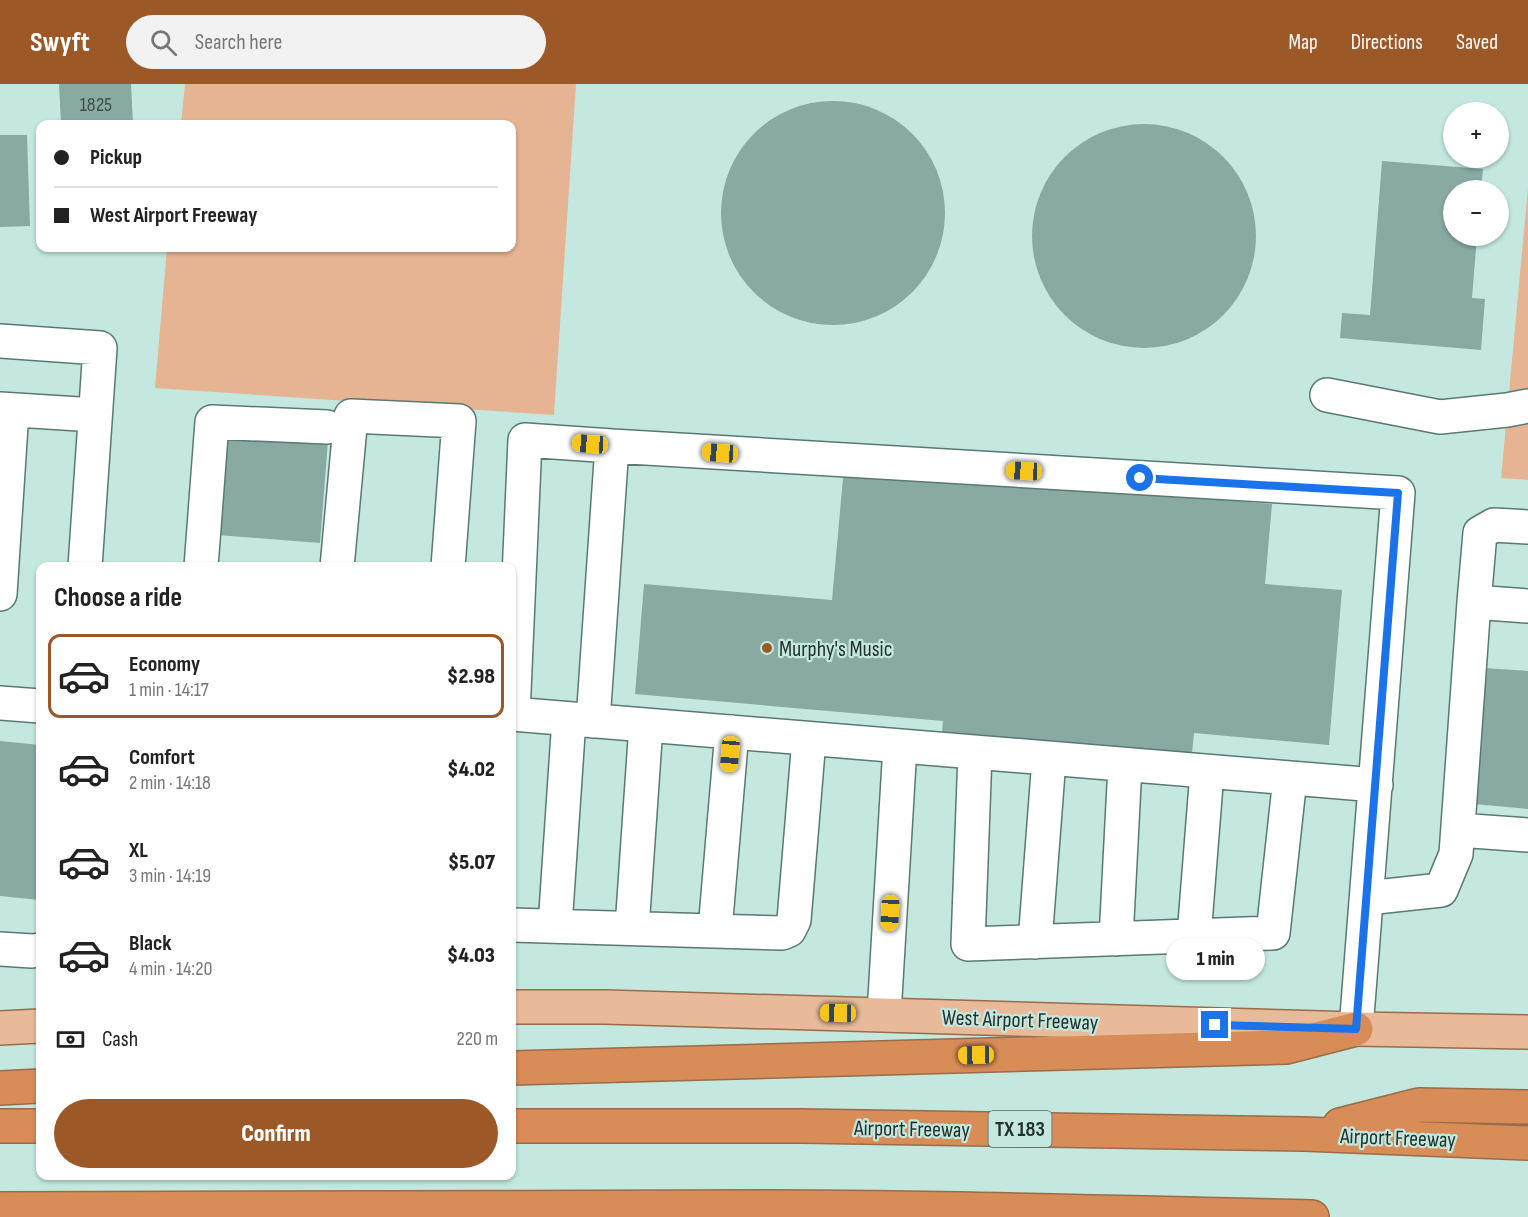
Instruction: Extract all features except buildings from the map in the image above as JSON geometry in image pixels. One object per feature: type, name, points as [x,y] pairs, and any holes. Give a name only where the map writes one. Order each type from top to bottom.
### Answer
[{"type":"highway","points":[[516,1068],[1286,1047],[1356,1029]]},
{"type":"highway","points":[[0,1088],[36,1086]]},
{"type":"highway","points":[[1304,1134],[1419,1105],[1528,1107]]},
{"type":"highway","points":[[0,1126],[36,1126]]},
{"type":"highway","name":"Airport Freeway","points":[[516,1126],[801,1126],[1304,1134],[1528,1143]]},
{"type":"highway","points":[[0,1209],[767,1207],[1312,1217]]},
{"type":"main road","name":"West Airport Freeway","points":[[516,1007],[605,1007],[1528,1032]]},
{"type":"main road","points":[[0,1028],[36,1026]]},
{"type":"lane","points":[[0,341],[100,348],[85,562]]},
{"type":"lane","points":[[1327,395],[1440,417],[1528,406]]},
{"type":"lane","points":[[0,594],[6,410],[96,415]]},
{"type":"lane","points":[[337,562],[351,416],[459,421],[448,562]]},
{"type":"lane","points":[[201,562],[212,422],[327,427]]},
{"type":"lane","points":[[516,630],[525,440],[1398,493],[1356,1029]]},
{"type":"lane","points":[[555,926],[612,446]]},
{"type":"lane","points":[[1367,898],[1442,890],[1456,854],[1480,533],[1494,525],[1528,527]]},
{"type":"lane","points":[[1474,602],[1528,606]]},
{"type":"lane","points":[[0,703],[36,706]]},
{"type":"lane","points":[[516,714],[1376,785]]},
{"type":"lane","points":[[632,928],[646,725]]},
{"type":"lane","points":[[715,930],[732,732]]},
{"type":"lane","points":[[516,925],[782,933],[792,926],[809,738]]},
{"type":"lane","points":[[884,1014],[900,746]]},
{"type":"lane","points":[[975,753],[968,944],[1273,933],[1290,778]]},
{"type":"lane","points":[[1035,942],[1049,759]]},
{"type":"lane","points":[[1116,939],[1125,765]]},
{"type":"lane","points":[[1194,936],[1207,771]]},
{"type":"lane","points":[[1458,830],[1528,835]]},
{"type":"lane","points":[[0,950],[36,950]]},
{"type":"shaded area","points":[[185,84],[576,84],[554,415],[155,388],[167,252],[516,252],[516,120],[181,120]]},
{"type":"shaded area","points":[[1528,188],[1528,480],[1501,478]]},
{"type":"place","name":"Murphy's Music","points":[[767,648]]},
{"type":"route","points":[[1140,478],[1398,493],[1356,1029],[1215,1025]]}]
